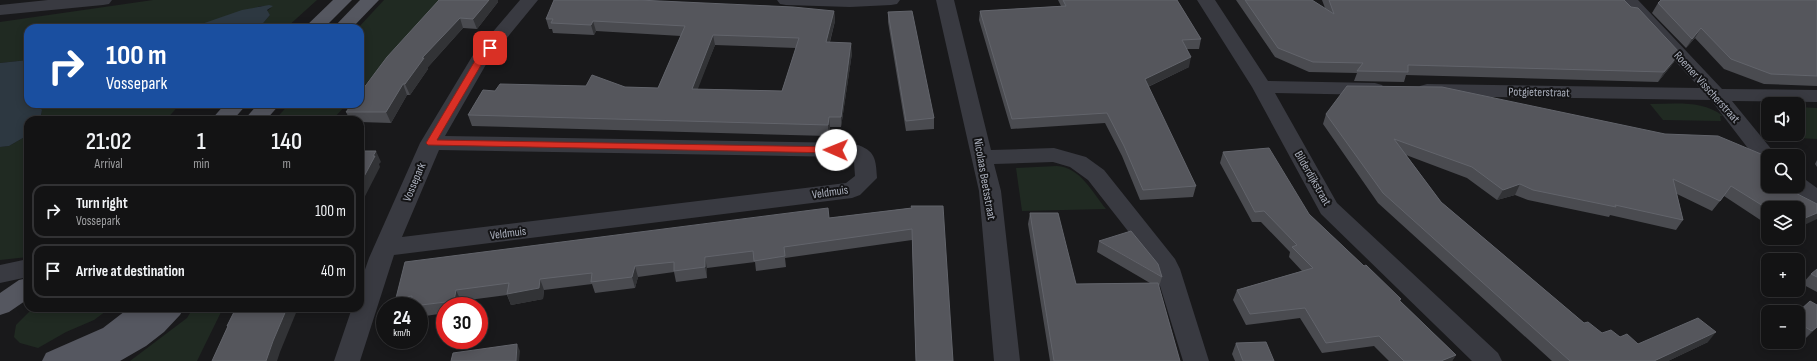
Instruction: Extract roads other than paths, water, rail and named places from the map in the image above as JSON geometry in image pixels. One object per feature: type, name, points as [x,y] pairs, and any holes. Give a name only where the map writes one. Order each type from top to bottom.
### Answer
[{"type":"main road","points":[[317,24],[343,0]]},
{"type":"main road","points":[[346,24],[370,0]]},
{"type":"main road","points":[[225,116],[233,108]]},
{"type":"main road","points":[[258,116],[266,108]]},
{"type":"main road","points":[[0,305],[24,290]]},
{"type":"main road","points":[[56,361],[112,335],[130,323],[140,312]]},
{"type":"main road","points":[[96,361],[134,341],[150,329],[167,312]]},
{"type":"street","points":[[0,10],[102,0]]},
{"type":"street","name":"Vossepark","points":[[364,310],[385,248],[431,143],[480,59],[529,0]]},
{"type":"street","points":[[786,0],[850,2],[891,0]]},
{"type":"street","name":"Nicolaas Beetsstraat","points":[[945,0],[990,191],[1007,361]]},
{"type":"street","name":"Bilderdijkstraat","points":[[1206,0],[1262,87],[1329,208],[1489,361]]},
{"type":"street","name":"Roemer Visscherstraat","points":[[1628,0],[1717,95],[1761,150]]},
{"type":"street","name":"Potgieterstraat","points":[[1262,87],[1817,96]]},
{"type":"street","name":"Veldmuis","points":[[385,248],[852,190],[866,178],[865,159],[851,150],[431,143]]},
{"type":"street","points":[[983,157],[1064,156],[1078,162],[1096,175],[1163,259],[1168,269],[1196,361]]},
{"type":"street","points":[[1805,191],[1817,200]]},
{"type":"street","points":[[0,274],[24,269]]},
{"type":"street","name":"Vossepark","points":[[347,361],[363,312]]}]
